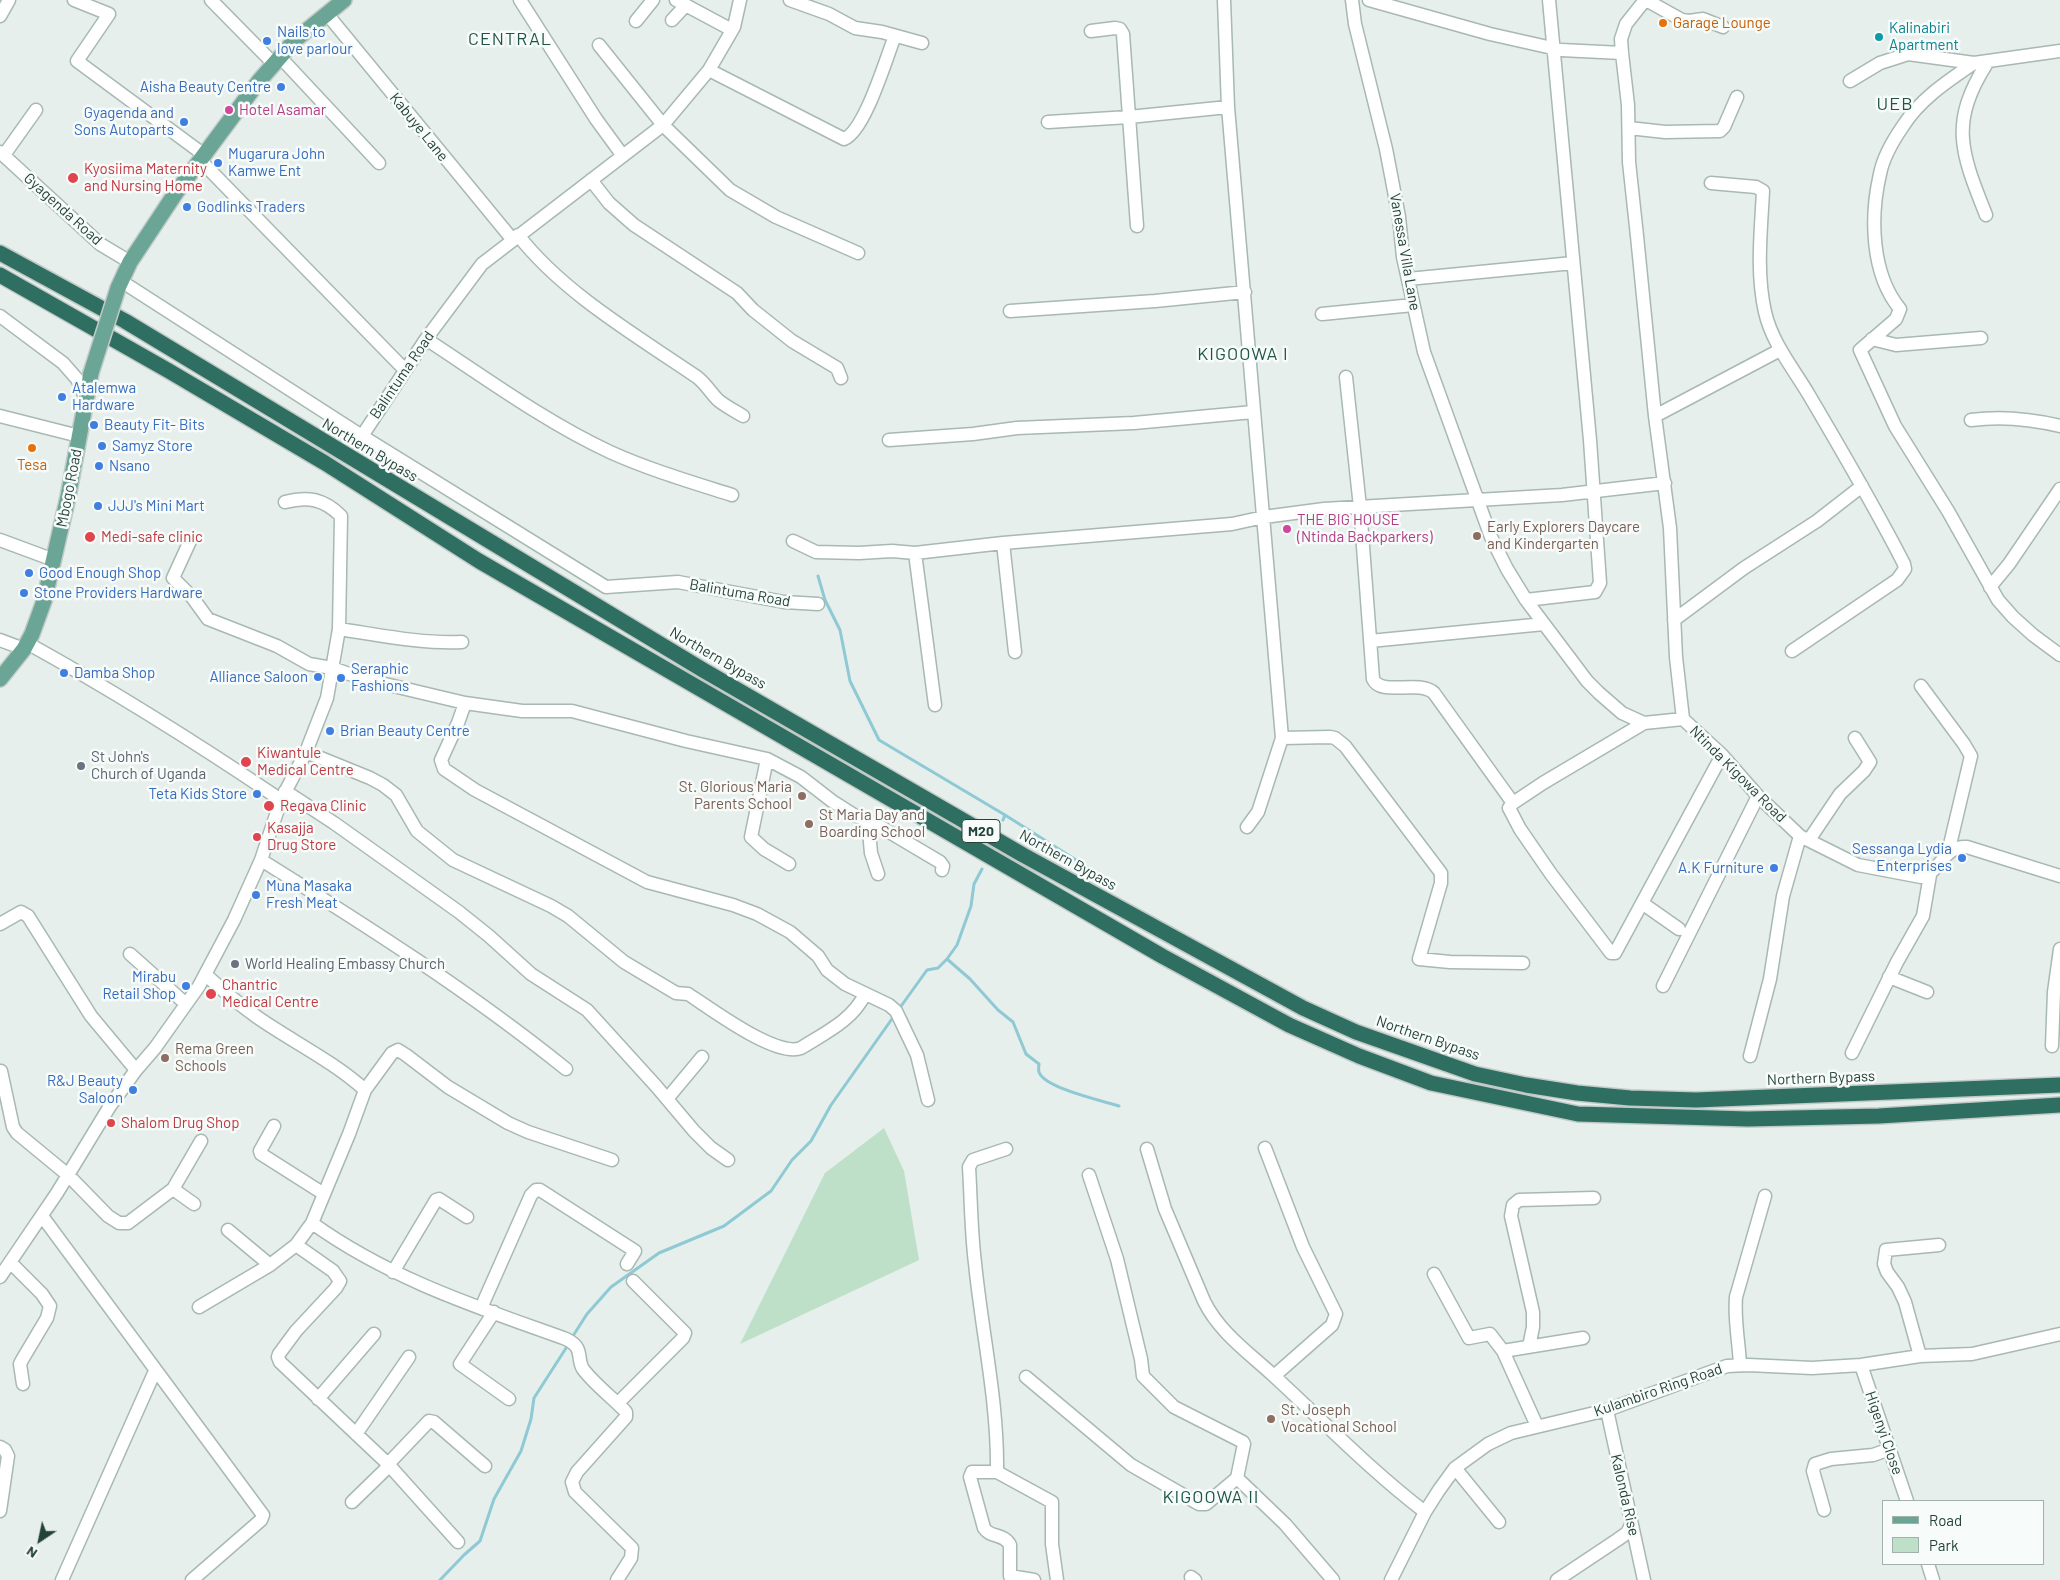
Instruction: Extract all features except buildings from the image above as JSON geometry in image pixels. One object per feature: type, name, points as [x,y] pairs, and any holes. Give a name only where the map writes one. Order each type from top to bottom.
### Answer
[{"type":"highway","name":"Northern Bypass","points":[[0,253],[125,321],[694,665],[1005,845],[1303,1008],[1356,1032],[1475,1074],[1577,1094],[1630,1098],[1696,1100],[2060,1085]]},
{"type":"highway","name":"M20","points":[[0,275],[317,458],[479,560],[1162,956],[1289,1025],[1359,1056],[1431,1083],[1578,1114],[1666,1118],[1757,1119],[1879,1116],[2060,1105]]},
{"type":"main road","name":"Mbogo Road","points":[[0,679],[26,646],[44,601],[92,373],[119,285],[130,262],[201,157],[258,81],[296,40],[342,1]]},
{"type":"street","points":[[0,16],[9,0]]},
{"type":"street","points":[[74,0],[109,14],[77,61],[201,157],[405,370]]},
{"type":"street","points":[[211,0],[277,60],[379,163]]},
{"type":"street","points":[[520,0],[596,119],[623,156]]},
{"type":"street","points":[[636,21],[652,0]]},
{"type":"street","name":"Balintuma Road","points":[[740,0],[732,30],[709,70],[663,125],[482,264],[426,339],[362,436],[606,587],[678,582],[784,602],[818,604]]},
{"type":"street","points":[[790,0],[830,14],[855,28],[922,43]]},
{"type":"street","points":[[1224,0],[1228,107],[1282,738],[1258,812],[1247,827]]},
{"type":"street","name":"Vanessa Villa Lane","points":[[1352,0],[1355,24],[1386,149],[1408,279],[1424,352],[1476,499]]},
{"type":"street","points":[[1369,0],[1490,34],[1568,51],[1622,53]]},
{"type":"street","points":[[1526,600],[1595,592],[1598,590],[1600,583],[1590,440],[1549,0]]},
{"type":"street","points":[[1683,719],[1674,620],[1670,528],[1655,416],[1629,162],[1629,128],[1621,39],[1626,24],[1646,0],[1682,20],[1704,19],[1723,27]]},
{"type":"street","points":[[672,20],[681,3],[732,30]]},
{"type":"street","name":"Kabuye Lane","points":[[327,14],[515,237],[586,300],[661,354],[699,378],[719,401],[744,416]]},
{"type":"street","points":[[1091,30],[1114,28],[1120,29],[1123,34],[1137,226]]},
{"type":"street","points":[[709,70],[844,139],[851,134],[865,115],[894,36]]},
{"type":"street","points":[[599,45],[663,125],[730,190],[776,218],[858,253]]},
{"type":"street","points":[[1850,81],[1886,61],[1908,54],[1974,63],[2060,51]]},
{"type":"street","points":[[1986,215],[1971,174],[1962,134],[1964,108],[1970,93],[1988,62]]},
{"type":"street","points":[[1974,63],[1944,84],[1917,108],[1902,126],[1883,164],[1875,204],[1875,239],[1887,292],[1900,309],[1900,313],[1896,319],[1860,350],[1895,426],[1948,511],[1990,587],[2013,617],[2060,655]]},
{"type":"street","points":[[1629,128],[1665,132],[1720,131],[1724,127],[1737,97]]},
{"type":"street","points":[[1048,122],[1129,117],[1228,107]]},
{"type":"street","points":[[2,153],[36,110]]},
{"type":"street","name":"Gyagenda Road","points":[[2,153],[100,244],[130,262]]},
{"type":"street","points":[[591,180],[609,203],[634,225],[737,293],[753,310],[792,341],[837,368],[841,378]]},
{"type":"street","points":[[1711,183],[1756,187],[1763,191],[1760,270],[1763,302],[1770,329],[1780,350],[1797,374],[1862,486],[1905,569],[1897,580],[1792,650]]},
{"type":"street","points":[[1408,279],[1573,263]]},
{"type":"street","points":[[119,285],[362,436]]},
{"type":"street","points":[[1010,311],[1155,301],[1244,292]]},
{"type":"street","points":[[1322,314],[1414,305]]},
{"type":"street","points":[[0,316],[63,364],[78,379],[86,399]]},
{"type":"street","points":[[1872,339],[1896,345],[1981,338]]},
{"type":"street","points":[[426,339],[558,423],[610,452],[670,476],[732,495]]},
{"type":"street","points":[[1655,416],[1780,350]]},
{"type":"street","points":[[1346,377],[1360,507],[1374,683],[1381,687],[1424,687],[1434,692],[1512,803]]},
{"type":"street","points":[[889,440],[973,434],[1017,428],[1134,423],[1253,412]]},
{"type":"street","points":[[0,416],[79,436]]},
{"type":"street","points":[[1971,420],[2015,418],[2060,426]]},
{"type":"street","points":[[793,541],[816,552],[859,553],[892,551],[915,553],[1003,543],[1197,528],[1324,509],[1593,491],[1665,483]]},
{"type":"street","points":[[1674,620],[1744,568],[1816,521],[1862,486]]},
{"type":"street","points":[[1990,587],[2009,564],[2060,489]]},
{"type":"street","points":[[0,1278],[42,1216],[110,1106],[136,1070],[155,1048],[206,975],[234,920],[261,860],[282,795],[306,752],[327,698],[339,629],[341,516],[332,507],[316,500],[302,498],[285,502]]},
{"type":"street","points":[[1476,499],[1491,537],[1507,569],[1526,600],[1587,681],[1622,713],[1644,723]]},
{"type":"street","points":[[0,540],[54,560]]},
{"type":"street","points":[[190,541],[172,578],[192,597],[208,619],[277,646],[309,664],[332,668],[364,679],[465,703],[522,711],[572,711],[767,760],[801,777],[854,815],[868,820],[940,862],[943,866],[942,870]]},
{"type":"street","points":[[1003,543],[1015,652]]},
{"type":"street","points":[[915,553],[935,704]]},
{"type":"street","points":[[1370,640],[1544,624]]},
{"type":"street","points":[[339,629],[417,640],[446,643],[462,642]]},
{"type":"street","points":[[0,640],[26,646],[76,670],[282,795],[334,823],[459,912],[531,974],[587,1010],[700,1136],[728,1160]]},
{"type":"street","points":[[1921,686],[1964,744],[1970,756],[1948,853]]},
{"type":"street","points":[[465,703],[441,760],[444,769],[484,794],[647,882],[717,900],[758,914],[790,932],[818,956],[827,970],[845,984],[889,1005],[896,1011],[917,1055],[928,1100]]},
{"type":"street","name":"Ntinda Kigowa Road","points":[[1644,723],[1683,719],[1722,755],[1758,796],[1805,838],[1858,865],[1913,876],[1930,875]]},
{"type":"street","points":[[1644,723],[1512,803],[1509,808],[1520,830],[1610,953],[1615,953],[1722,755]]},
{"type":"street","points":[[1282,738],[1330,737],[1339,740],[1441,873],[1441,883],[1419,959],[1450,962],[1523,963]]},
{"type":"street","points":[[1750,1056],[1770,979],[1784,896],[1805,838],[1840,794],[1864,771],[1870,762],[1855,738]]},
{"type":"street","points":[[306,752],[383,785],[396,795],[417,831],[453,860],[551,906],[568,916],[624,962],[672,991],[688,994],[769,1045],[797,1050],[801,1048],[839,1024],[857,1008],[865,994]]},
{"type":"street","points":[[767,760],[751,837],[764,849],[789,864]]},
{"type":"street","points":[[1663,986],[1758,796]]},
{"type":"street","points":[[868,820],[871,853],[878,874]]},
{"type":"street","points":[[1852,1053],[1889,977],[1922,916],[1930,875],[1948,853],[1960,846],[1967,847],[2060,876]]},
{"type":"street","points":[[261,860],[411,954],[521,1032],[566,1069]]},
{"type":"street","points":[[1642,902],[1679,929]]},
{"type":"street","points":[[0,924],[21,912],[28,916],[91,1016],[136,1070]]},
{"type":"street","points":[[2052,1046],[2054,992],[2060,949]]},
{"type":"street","points":[[130,954],[186,1004]]},
{"type":"street","points":[[206,975],[258,1017],[302,1044],[354,1080],[365,1090]]},
{"type":"street","points":[[1889,977],[1927,992]]},
{"type":"street","points":[[200,1307],[270,1265],[296,1245],[312,1223],[365,1090],[392,1053],[398,1050],[448,1087],[508,1123],[528,1132],[612,1160]]},
{"type":"street","points":[[667,1099],[702,1057]]},
{"type":"street","points":[[1,1071],[13,1127],[17,1133],[68,1175],[108,1216],[119,1223],[128,1223],[173,1189],[202,1141]]},
{"type":"street","points":[[274,1126],[260,1151],[261,1154],[324,1194]]},
{"type":"street","points":[[1265,1148],[1303,1247],[1336,1314],[1332,1325],[1274,1376]]},
{"type":"street","points":[[997,1472],[995,1400],[975,1262],[969,1167],[973,1160],[1006,1149]]},
{"type":"street","points":[[1147,1149],[1165,1209],[1207,1308],[1226,1333],[1387,1483],[1425,1512]]},
{"type":"street","points":[[1026,1377],[1131,1464],[1199,1504],[1206,1504],[1237,1478],[1243,1442],[1174,1407],[1143,1376],[1141,1359],[1117,1260],[1089,1175]]},
{"type":"street","points":[[173,1189],[194,1204]]},
{"type":"street","points":[[481,1308],[531,1195],[536,1190],[540,1190],[635,1252],[627,1264]]},
{"type":"street","points":[[1740,1365],[1740,1345],[1735,1310],[1736,1297],[1765,1196]]},
{"type":"street","points":[[1529,1347],[1533,1327],[1533,1312],[1511,1216],[1513,1206],[1519,1200],[1594,1198]]},
{"type":"street","points":[[393,1272],[436,1200],[440,1199],[467,1217]]},
{"type":"street","points":[[42,1216],[263,1515],[261,1520],[192,1580]]},
{"type":"street","points":[[312,1223],[342,1245],[393,1272],[456,1300],[494,1312],[570,1341],[581,1355],[583,1368],[626,1412],[626,1417],[577,1472],[572,1482],[575,1492],[632,1548],[631,1558],[617,1580]]},
{"type":"street","points":[[228,1230],[270,1265]]},
{"type":"street","points":[[296,1245],[333,1271],[340,1281],[336,1288],[296,1331],[278,1357],[288,1370],[388,1465],[458,1542]]},
{"type":"street","points":[[1920,1356],[1905,1302],[1884,1264],[1886,1250],[1939,1245]]},
{"type":"street","points":[[10,1262],[42,1294],[50,1306],[47,1318],[20,1364],[23,1384]]},
{"type":"street","points":[[1434,1274],[1469,1338],[1490,1334],[1503,1351],[1537,1426]]},
{"type":"street","points":[[618,1403],[684,1338],[685,1333],[633,1281]]},
{"type":"street","points":[[494,1312],[460,1364],[509,1399]]},
{"type":"street","points":[[318,1399],[374,1334]]},
{"type":"street","name":"Kulambiro Ring Road","points":[[1391,1580],[1425,1512],[1455,1468],[1488,1444],[1511,1433],[1607,1410],[1727,1366],[1812,1368],[1861,1365],[1920,1356],[1972,1354],[2060,1334]]},
{"type":"street","points":[[1503,1351],[1584,1338]]},
{"type":"street","points":[[356,1434],[409,1357]]},
{"type":"street","name":"Higenyi Close","points":[[1861,1365],[1907,1500]]},
{"type":"street","points":[[62,1580],[155,1371]]},
{"type":"street","name":"Kalonda Rise","points":[[1607,1410],[1644,1580]]},
{"type":"street","points":[[352,1502],[429,1421],[434,1422],[485,1466]]},
{"type":"street","points":[[0,1447],[7,1453],[8,1466],[0,1511]]},
{"type":"street","points":[[1824,1510],[1813,1471],[1815,1464],[1832,1459],[1874,1455],[1890,1449]]},
{"type":"street","points":[[1455,1468],[1499,1522]]},
{"type":"street","points":[[1034,1580],[1010,1576],[1010,1545],[1002,1536],[989,1534],[984,1528],[970,1474],[972,1472],[997,1472],[1053,1504],[1052,1544],[1057,1580]]},
{"type":"street","points":[[1237,1478],[1285,1524],[1333,1580]]},
{"type":"street","points":[[1557,1580],[1617,1540],[1632,1525]]},
{"type":"street","points":[[1928,1565],[1933,1580]]},
{"type":"green space","points":[[884,1128],[904,1171],[919,1260],[740,1344],[825,1173]]},
{"type":"waterway","points":[[818,576],[825,600],[840,630],[850,681],[879,740],[1005,815],[1095,872]]},
{"type":"waterway","points":[[1003,820],[1005,815]]},
{"type":"waterway","points":[[899,1009],[927,970],[938,968],[957,945],[971,906],[974,884],[982,869]]},
{"type":"waterway","points":[[947,959],[970,979],[998,1010],[1013,1022],[1026,1054],[1039,1064],[1039,1072],[1043,1078],[1062,1088],[1119,1106]]},
{"type":"waterway","points":[[571,1339],[587,1314],[611,1287],[659,1253],[724,1226],[771,1191],[792,1160],[811,1141],[831,1105],[894,1016]]},
{"type":"waterway","points":[[440,1580],[480,1541],[494,1499],[521,1451],[531,1419],[534,1398],[568,1345]]},
{"type":"place","name":"Garage Lounge","points":[[1663,23]]},
{"type":"place","name":"Kalinabiri Apartment","points":[[1879,37]]},
{"type":"place","name":"Nails to love parlour","points":[[267,41]]},
{"type":"place","name":"Aisha Beauty Centre","points":[[281,87]]},
{"type":"place","name":"Hotel Asamar","points":[[229,110]]},
{"type":"place","name":"Gyagenda and Sons Autoparts","points":[[184,122]]},
{"type":"place","name":"Mugarura John Kamwe Ent","points":[[218,163]]},
{"type":"place","name":"Kyosiima Maternity and Nursing Home","points":[[73,178]]},
{"type":"place","name":"Godlinks Traders","points":[[187,207]]},
{"type":"place","name":"Atalemwa Hardware","points":[[62,397]]},
{"type":"place","name":"Beauty Fit- Bits","points":[[94,425]]},
{"type":"place","name":"Samyz Store","points":[[102,446]]},
{"type":"place","name":"Tesa","points":[[32,448]]},
{"type":"place","name":"Nsano","points":[[99,466]]},
{"type":"place","name":"JJJ's Mini Mart","points":[[98,506]]},
{"type":"place","name":"THE BIG HOUSE (Ntinda Backparkers)","points":[[1287,529]]},
{"type":"place","name":"Early Explorers Daycare and Kindergarten","points":[[1477,536]]},
{"type":"place","name":"Medi-safe clinic","points":[[90,537]]},
{"type":"place","name":"Good Enough Shop","points":[[29,573]]},
{"type":"place","name":"Stone Providers Hardware","points":[[24,593]]},
{"type":"place","name":"Damba Shop","points":[[64,673]]},
{"type":"place","name":"Alliance Saloon","points":[[318,677]]},
{"type":"place","name":"Seraphic Fashions","points":[[341,678]]},
{"type":"place","name":"Brian Beauty Centre","points":[[330,731]]},
{"type":"place","name":"Kiwantule Medical Centre","points":[[246,762]]},
{"type":"place","name":"St John's Church of Uganda","points":[[81,766]]},
{"type":"place","name":"Teta Kids Store","points":[[257,794]]},
{"type":"place","name":"St. Glorious Maria Parents School","points":[[802,796]]},
{"type":"place","name":"Regava Clinic","points":[[269,806]]},
{"type":"place","name":"St Maria Day and Boarding School","points":[[809,824]]},
{"type":"place","name":"Kasajja Drug Store","points":[[257,837]]},
{"type":"place","name":"Sessanga Lydia Enterprises","points":[[1962,858]]},
{"type":"place","name":"A.K Furniture","points":[[1774,868]]},
{"type":"place","name":"Muna Masaka Fresh Meat","points":[[256,895]]},
{"type":"place","name":"World Healing Embassy Church","points":[[235,964]]},
{"type":"place","name":"Mirabu Retail Shop","points":[[186,986]]},
{"type":"place","name":"Chantric Medical Centre","points":[[211,994]]},
{"type":"place","name":"Rema Green Schools","points":[[165,1058]]},
{"type":"place","name":"R&J Beauty Saloon","points":[[133,1090]]},
{"type":"place","name":"Shalom Drug Shop","points":[[111,1123]]},
{"type":"place","name":"St. Joseph Vocational School","points":[[1271,1419]]},
{"type":"district","name":"CENTRAL","points":[[510,39]]},
{"type":"district","name":"UEB","points":[[1895,104]]},
{"type":"district","name":"KIGOOWA I","points":[[1243,354]]},
{"type":"district","name":"KIGOOWA II","points":[[1211,1497]]}]
